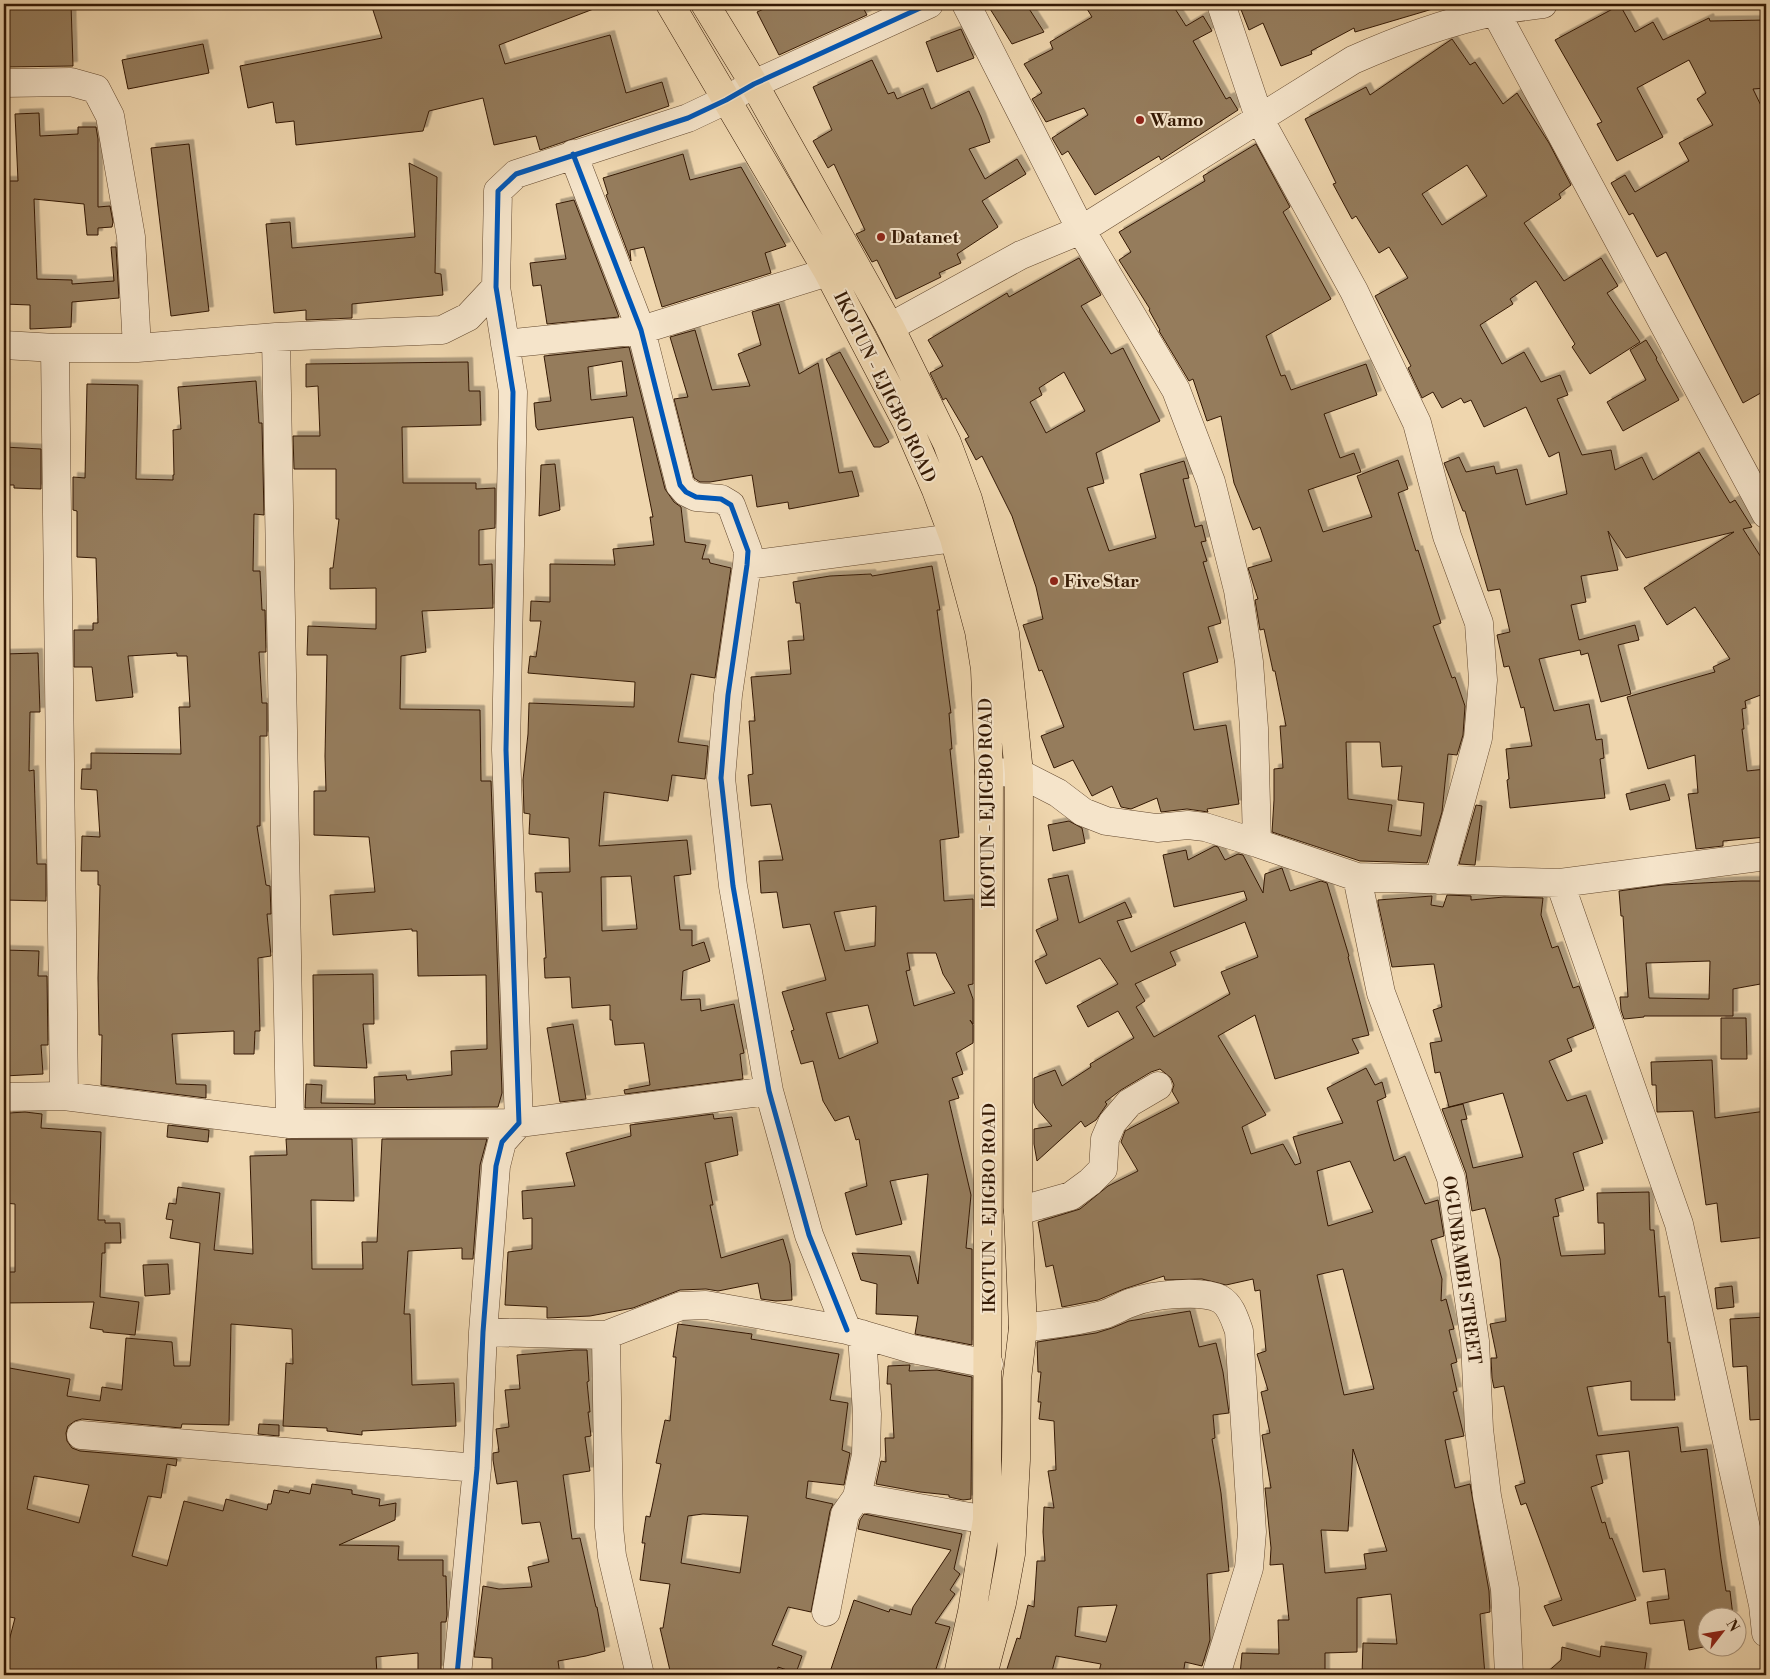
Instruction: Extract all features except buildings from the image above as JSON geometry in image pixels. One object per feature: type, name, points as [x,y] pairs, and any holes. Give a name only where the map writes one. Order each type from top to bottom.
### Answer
[{"type":"main road","name":"IKOTUN - EJIGBO ROAD","points":[[670,4],[828,272],[906,421],[936,490],[954,538],[979,631],[984,660],[989,772],[988,1520],[972,1612],[958,1675]]},
{"type":"main road","name":"IKOTUN - EJIGBO ROAD","points":[[705,4],[754,84],[890,327],[946,443],[968,499],[1005,633],[1019,773],[1018,1211],[1022,1328],[1017,1379],[1016,1460],[1011,1554],[1002,1603],[983,1675]]},
{"type":"street","points":[[457,1675],[477,1468],[484,1332],[496,1166],[502,1142],[519,1123],[506,750],[513,392],[496,287],[498,191],[516,174],[688,118],[754,84],[929,4]]},
{"type":"street","points":[[966,4],[1081,230],[1176,390],[1211,482],[1238,590],[1249,662],[1254,728],[1257,843]]},
{"type":"street","points":[[1221,4],[1260,120],[1354,291],[1417,423],[1447,536],[1478,623],[1483,680],[1478,738],[1439,880]]},
{"type":"street","points":[[890,327],[1021,255],[1081,230],[1260,120],[1353,60],[1466,11],[1495,12],[1543,4]]},
{"type":"street","points":[[1495,12],[1766,514]]},
{"type":"street","points":[[4,83],[70,82],[96,89],[110,116],[131,237],[137,348]]},
{"type":"street","points":[[573,154],[641,330],[680,485],[686,492],[696,497],[721,499],[731,505],[748,551],[728,696],[721,778],[733,886],[769,1091],[809,1235],[855,1332],[867,1414],[866,1455],[857,1497],[845,1514],[826,1612]]},
{"type":"street","points":[[505,344],[641,330],[828,272]]},
{"type":"street","points":[[4,345],[55,348],[137,348],[276,337],[442,330],[468,316],[496,287]]},
{"type":"street","points":[[276,337],[290,1124]]},
{"type":"street","points":[[55,348],[64,1096]]},
{"type":"street","points":[[747,566],[954,538]]},
{"type":"street","points":[[989,772],[1019,773],[1058,793],[1083,812],[1106,821],[1157,828],[1188,825],[1205,827],[1357,877],[1560,883],[1766,856]]},
{"type":"street","name":"OGUNBAMBI STREET","points":[[1357,877],[1380,993],[1451,1178],[1476,1341],[1479,1429],[1487,1496],[1505,1589],[1509,1675]]},
{"type":"street","points":[[1560,883],[1679,1224],[1763,1606],[1766,1633]]},
{"type":"street","points":[[1018,1211],[1071,1196],[1090,1182],[1103,1169],[1105,1139],[1112,1123],[1129,1103],[1158,1086]]},
{"type":"street","points":[[4,1097],[64,1096],[290,1124],[519,1123],[769,1091]]},
{"type":"street","points":[[1022,1328],[1083,1320],[1104,1314],[1134,1301],[1170,1294],[1198,1294],[1220,1299],[1233,1313],[1239,1331],[1252,1532],[1249,1568],[1216,1675]]},
{"type":"street","points":[[484,1332],[606,1335],[682,1306],[706,1305],[855,1332],[912,1348],[989,1364]]},
{"type":"street","points":[[606,1335],[610,1537],[612,1556],[640,1675]]},
{"type":"street","points":[[80,1436],[477,1468]]},
{"type":"street","points":[[857,1497],[988,1520]]},
{"type":"cycle path","points":[[457,1675],[477,1468],[483,1332],[496,1166],[502,1142],[519,1123],[506,750],[513,392],[496,287],[498,191],[516,174],[688,118],[754,84],[929,4]]},
{"type":"cycle path","points":[[573,154],[641,330],[680,485],[686,492],[696,497],[721,499],[731,505],[748,551],[728,695],[721,778],[733,886],[769,1091],[809,1235],[847,1330]]},
{"type":"place","name":"Wamo","points":[[1140,120]]},
{"type":"place","name":"Datanet","points":[[881,237]]},
{"type":"place","name":"Five Star","points":[[1054,581]]}]
